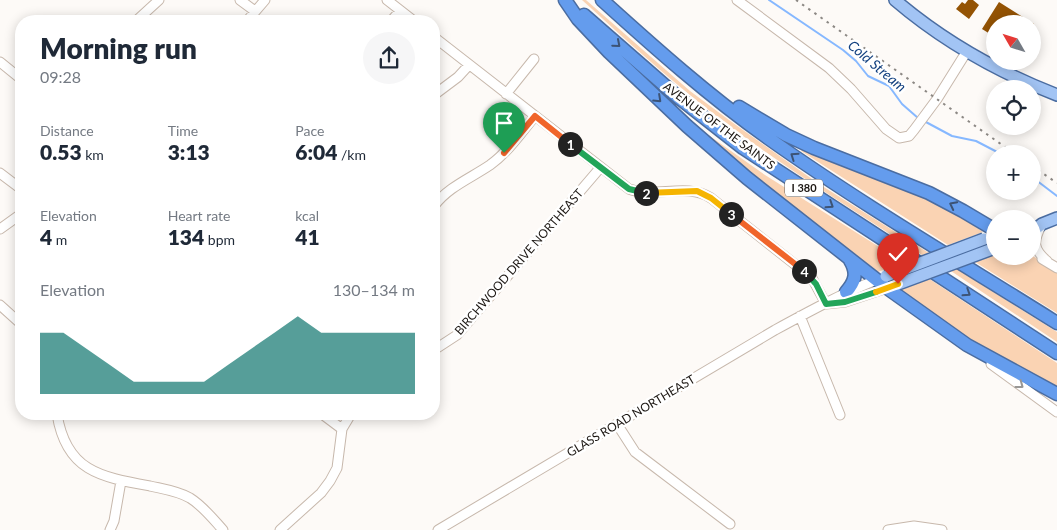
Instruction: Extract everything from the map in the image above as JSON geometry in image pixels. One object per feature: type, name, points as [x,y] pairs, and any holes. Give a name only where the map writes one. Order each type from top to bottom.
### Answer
[{"type":"highway","points":[[566,0],[578,19],[609,52],[687,126],[740,172],[849,258],[887,282],[967,346],[1057,394]]},
{"type":"highway","name":"AVENUE OF THE SAINTS","points":[[566,0],[678,97],[743,148],[1057,353]]},
{"type":"highway","name":"AVENUE OF THE SAINTS","points":[[602,0],[690,77],[744,120],[802,162],[1057,323]]},
{"type":"highway","points":[[690,77],[786,135],[814,148],[929,193],[986,225]]},
{"type":"highway","points":[[846,292],[854,282],[855,274],[849,258]]},
{"type":"main road","points":[[895,0],[924,23],[967,51],[1009,74],[1057,95]]},
{"type":"main road","points":[[1041,222],[1057,218]]},
{"type":"main road","points":[[887,282],[986,239]]},
{"type":"main road","points":[[887,282],[986,251]]},
{"type":"street","points":[[143,15],[159,0]]},
{"type":"street","points":[[240,0],[256,11]]},
{"type":"street","points":[[252,15],[265,0]]},
{"type":"street","points":[[387,0],[406,15]]},
{"type":"street","points":[[737,0],[829,68],[893,135],[902,138],[909,136],[914,130],[967,51]]},
{"type":"street","points":[[396,15],[400,11]]},
{"type":"street","points":[[440,42],[620,183],[638,193],[688,190],[704,194],[812,278],[826,304]]},
{"type":"street","points":[[506,94],[534,59]]},
{"type":"street","points":[[0,62],[15,74]]},
{"type":"street","points":[[440,91],[458,78],[469,64]]},
{"type":"street","points":[[440,200],[504,153],[535,116]]},
{"type":"street","name":"BIRCHWOOD DRIVE NORTHEAST","points":[[440,346],[457,335],[600,168]]},
{"type":"street","points":[[0,172],[15,184]]},
{"type":"street","points":[[0,229],[15,218]]},
{"type":"street","points":[[1041,256],[1047,261]]},
{"type":"street","points":[[1041,258],[1057,268]]},
{"type":"street","points":[[826,304],[845,302],[887,282]]},
{"type":"street","points":[[826,304],[846,292],[887,282]]},
{"type":"street","name":"GLASS ROAD NORTHEAST","points":[[438,530],[800,316],[826,304]]},
{"type":"street","points":[[0,305],[15,319]]},
{"type":"street","points":[[800,316],[840,415]]},
{"type":"street","points":[[967,346],[1057,412]]},
{"type":"street","points":[[58,420],[66,445],[78,459],[97,474],[121,481],[163,489],[190,498],[204,509],[223,530]]},
{"type":"street","points":[[330,420],[342,429]]},
{"type":"street","points":[[280,530],[321,493],[330,481],[337,468],[342,429],[347,420]]},
{"type":"street","points":[[617,424],[635,452],[730,524]]},
{"type":"street","points":[[110,530],[118,506],[121,481]]},
{"type":"street","points":[[888,530],[920,526],[942,530]]},
{"type":"shaded area","points":[[582,0],[586,0],[690,91],[729,120],[819,184],[929,253],[922,255],[795,172],[720,119],[667,76]]},
{"type":"shaded area","points":[[697,127],[765,175],[903,262],[873,274],[742,167]]},
{"type":"shaded area","points":[[803,148],[946,206],[983,232],[948,245],[801,151]]},
{"type":"shaded area","points":[[986,255],[986,265],[1041,265],[1041,261],[1057,272],[1057,313],[972,260]]},
{"type":"shaded area","points":[[954,267],[1057,332],[1057,342],[948,269]]},
{"type":"shaded area","points":[[928,278],[1057,363],[1057,389],[964,336],[908,298],[901,290],[902,287]]},
{"type":"building","points":[[968,0],[973,0],[979,5],[969,19],[956,9],[962,2],[965,4]]},
{"type":"building","points":[[999,2],[1020,15],[991,15]]},
{"type":"building","points":[[986,23],[986,31],[982,29]]},
{"type":"waterway","name":"Cold Stream","points":[[769,0],[843,50],[856,61],[868,76],[889,86],[902,104],[918,118]]},
{"type":"waterway","name":"Cold Stream","points":[[924,121],[952,136],[976,141],[986,146]]},
{"type":"waterway","name":"Cold Stream","points":[[1041,184],[1057,196]]},
{"type":"railway","points":[[796,0],[1002,145]]},
{"type":"railway","points":[[1041,172],[1057,183]]},
{"type":"route","points":[[504,153],[535,116],[629,189],[638,193],[688,190],[697,191],[711,198],[812,278],[826,304],[845,302],[898,284]]}]
